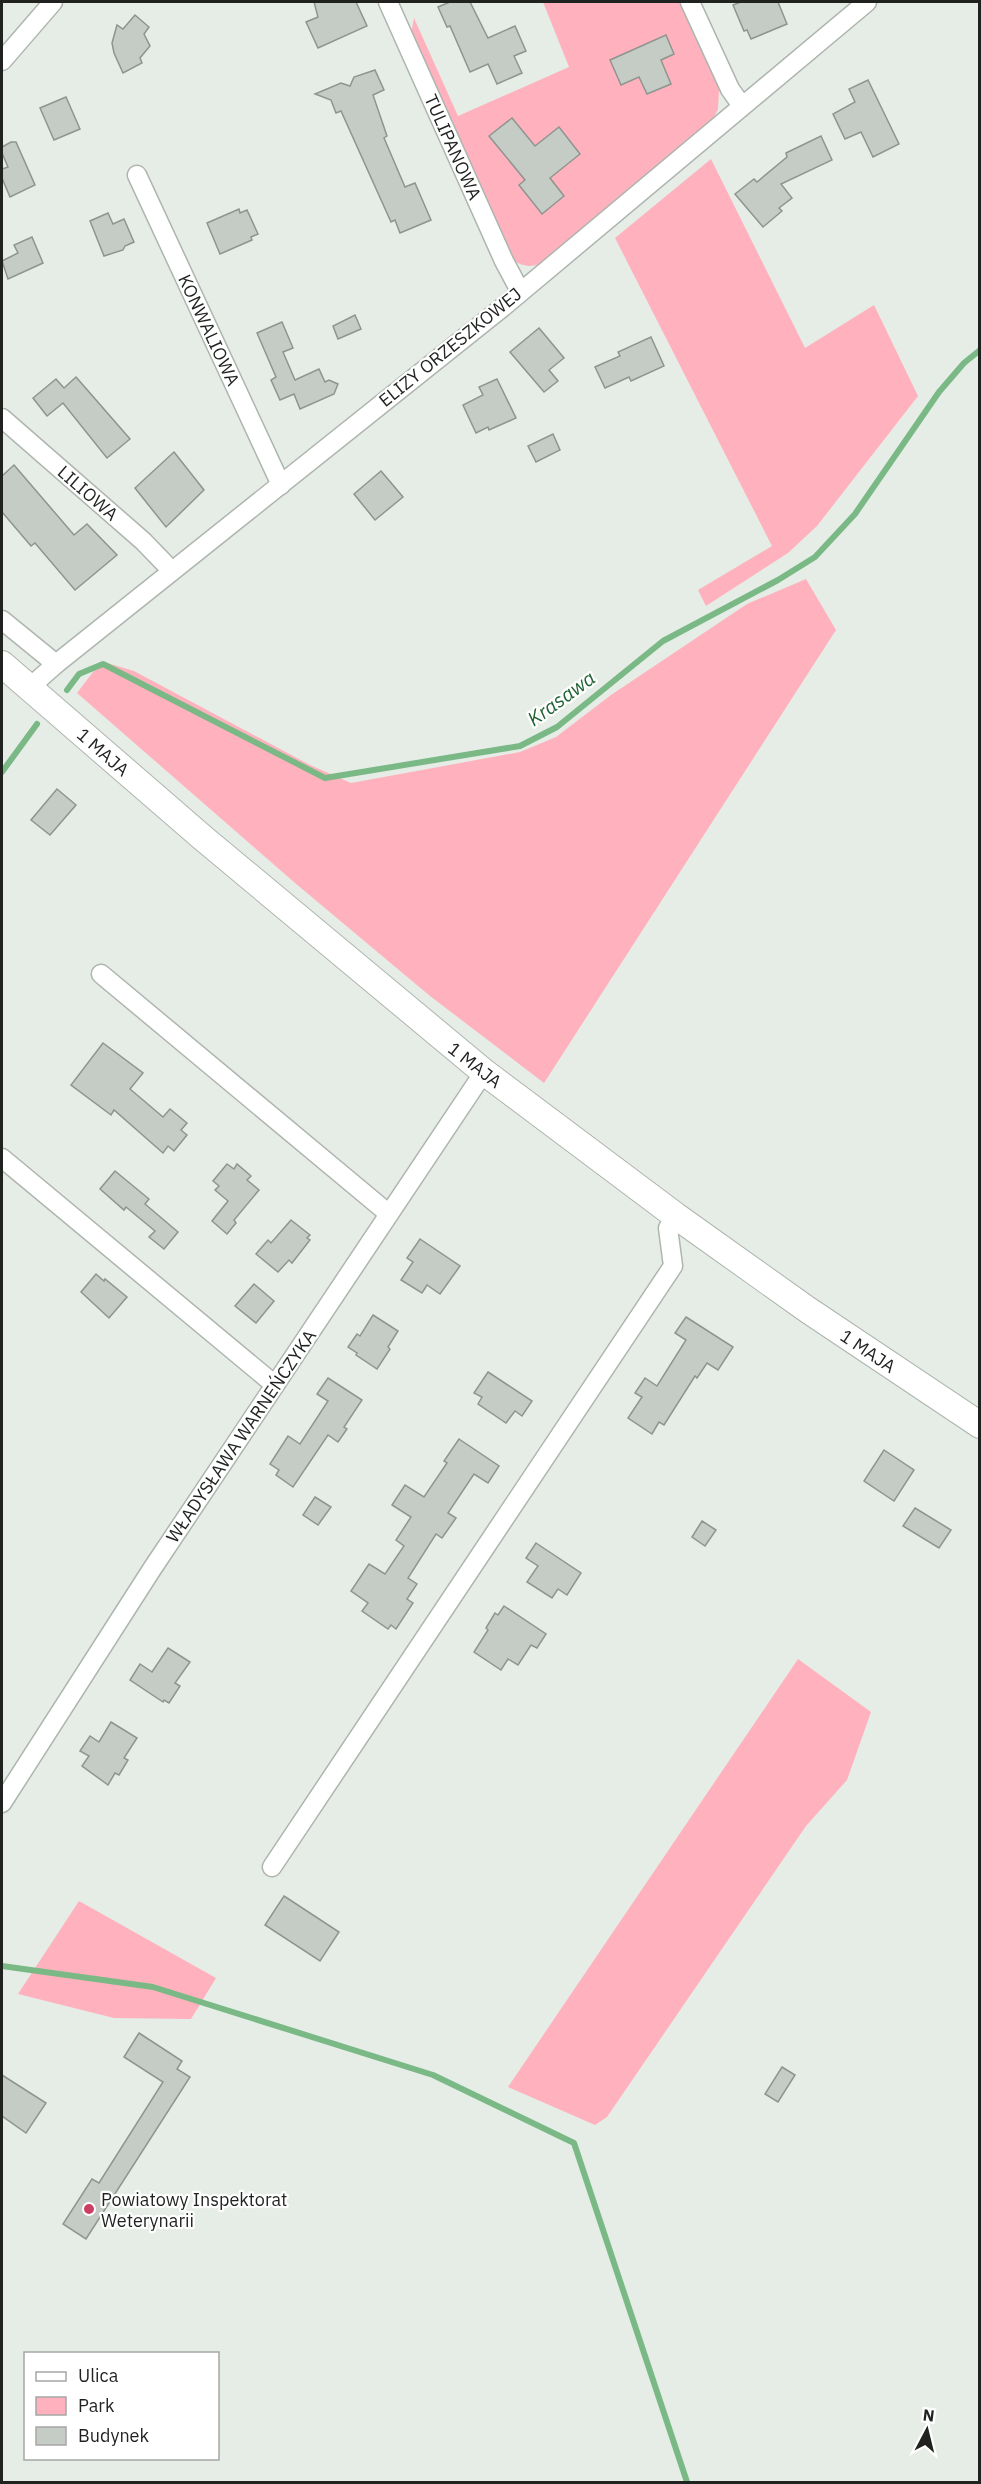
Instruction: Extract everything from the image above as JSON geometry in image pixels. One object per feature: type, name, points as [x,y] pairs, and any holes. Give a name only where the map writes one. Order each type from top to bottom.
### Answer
[{"type":"main road","name":"1 MAJA","points":[[2,664],[203,838],[484,1072],[676,1216],[808,1310],[980,1425]]},
{"type":"street","points":[[2,61],[53,2]]},
{"type":"street","name":"TULIPANOWA","points":[[388,2],[504,261],[520,291]]},
{"type":"street","points":[[690,2],[730,89],[742,106]]},
{"type":"street","name":"ELIZY ORZESZKOWEJ","points":[[29,688],[503,307],[867,2]]},
{"type":"street","name":"KONWALIOWA","points":[[137,175],[281,485]]},
{"type":"street","name":"LILIOWA","points":[[2,418],[144,541],[172,572]]},
{"type":"street","points":[[2,620],[56,664]]},
{"type":"street","points":[[100,974],[389,1214]]},
{"type":"street","name":"WŁADYSŁAWA WARNEŃCZYKA","points":[[2,1803],[274,1385],[484,1072]]},
{"type":"street","points":[[2,1158],[274,1385]]},
{"type":"street","points":[[272,1867],[673,1266],[668,1228],[676,1216]]},
{"type":"green space","points":[[543,2],[681,2],[714,74],[719,90],[718,109],[712,122],[549,259],[540,264],[527,266],[513,260],[411,34],[414,18],[458,116],[569,67]]},
{"type":"green space","points":[[711,159],[805,348],[874,305],[918,396],[817,526],[788,553],[706,606],[698,590],[772,546],[615,238]]},
{"type":"green space","points":[[806,579],[836,630],[544,1083],[430,996],[295,883],[77,693],[93,672],[107,663],[134,671],[310,765],[351,783],[520,752],[556,737],[611,695],[747,604]]},
{"type":"green space","points":[[798,1659],[871,1712],[847,1780],[806,1826],[607,2117],[595,2125],[508,2087]]},
{"type":"green space","points":[[79,1901],[216,1978],[191,2019],[114,2018],[18,1994]]},
{"type":"building","points":[[314,2],[356,2],[367,26],[318,48],[306,22],[318,17]]},
{"type":"building","points":[[450,2],[470,2],[488,38],[515,26],[526,51],[514,56],[522,73],[497,84],[488,64],[470,72],[450,26],[447,27],[438,7]]},
{"type":"building","points":[[741,2],[778,2],[787,24],[751,39],[747,30],[744,31],[733,5]]},
{"type":"building","points":[[135,15],[149,27],[144,34],[150,46],[140,58],[142,63],[123,73],[112,43],[117,25],[123,29]]},
{"type":"building","points":[[666,35],[674,54],[661,60],[671,84],[647,94],[639,77],[621,85],[610,60]]},
{"type":"building","points":[[375,70],[384,90],[373,95],[387,136],[384,138],[405,187],[415,183],[431,220],[400,233],[395,220],[391,222],[341,111],[336,113],[331,100],[315,94],[341,83],[350,86],[354,77]]},
{"type":"building","points":[[868,80],[899,144],[873,157],[861,132],[845,139],[833,114],[855,102],[849,89]]},
{"type":"building","points":[[66,97],[80,129],[54,140],[40,108]]},
{"type":"building","points":[[512,118],[535,146],[559,127],[580,154],[550,178],[564,196],[542,214],[519,185],[525,180],[489,136]]},
{"type":"building","points":[[821,136],[832,160],[781,184],[792,198],[779,208],[782,211],[763,227],[735,194],[754,179],[757,182],[787,157],[786,153]]},
{"type":"building","points":[[16,142],[35,185],[10,197],[2,178],[2,169],[8,167],[2,147]]},
{"type":"building","points":[[239,209],[240,213],[247,210],[258,234],[251,237],[252,240],[220,254],[207,223]]},
{"type":"building","points":[[108,213],[113,224],[124,219],[134,242],[125,246],[123,250],[104,256],[90,221]]},
{"type":"building","points":[[32,237],[43,263],[8,279],[2,261],[18,253],[14,245]]},
{"type":"building","points":[[355,315],[361,329],[338,339],[333,326]]},
{"type":"building","points":[[282,322],[293,348],[283,352],[295,380],[319,369],[325,382],[329,380],[338,384],[334,394],[300,409],[294,394],[280,400],[271,380],[276,377],[257,333]]},
{"type":"building","points":[[539,328],[564,358],[549,370],[558,381],[544,392],[510,352]]},
{"type":"building","points":[[651,337],[664,366],[631,381],[629,377],[605,388],[595,367],[620,356],[618,352]]},
{"type":"building","points":[[76,377],[130,439],[107,458],[63,403],[47,416],[33,398],[56,379],[64,388]]},
{"type":"building","points":[[497,379],[516,418],[476,433],[463,405],[483,395],[479,387]]},
{"type":"building","points":[[553,434],[560,450],[536,462],[528,446]]},
{"type":"building","points":[[174,452],[204,490],[166,527],[135,488]]},
{"type":"building","points":[[14,465],[74,535],[87,524],[117,555],[75,590],[35,543],[31,546],[2,512],[2,476]]},
{"type":"building","points":[[381,471],[403,497],[375,520],[354,494]]},
{"type":"building","points":[[57,789],[76,805],[50,835],[31,820]]},
{"type":"building","points":[[103,1043],[143,1073],[130,1089],[163,1117],[170,1109],[187,1123],[181,1130],[187,1135],[174,1151],[168,1146],[163,1153],[114,1110],[111,1115],[71,1085]]},
{"type":"building","points":[[227,1164],[234,1169],[237,1164],[251,1176],[247,1180],[259,1190],[234,1220],[236,1223],[227,1234],[212,1221],[228,1201],[215,1190],[219,1186],[213,1181]]},
{"type":"building","points":[[115,1171],[149,1199],[145,1204],[178,1232],[164,1249],[149,1237],[155,1231],[126,1207],[124,1210],[100,1189]]},
{"type":"building","points":[[291,1220],[310,1235],[307,1238],[310,1240],[292,1263],[289,1260],[278,1272],[256,1254],[268,1240],[271,1243]]},
{"type":"building","points":[[420,1239],[460,1266],[440,1294],[427,1285],[422,1293],[401,1280],[413,1262],[407,1258]]},
{"type":"building","points":[[96,1274],[127,1297],[109,1318],[81,1292]]},
{"type":"building","points":[[254,1284],[274,1301],[256,1323],[235,1306]]},
{"type":"building","points":[[373,1315],[398,1331],[377,1369],[348,1347],[357,1334],[360,1336]]},
{"type":"building","points":[[686,1317],[733,1347],[718,1370],[707,1363],[697,1378],[695,1376],[664,1425],[659,1422],[652,1434],[628,1418],[642,1397],[635,1393],[645,1378],[657,1386],[686,1340],[675,1333]]},
{"type":"building","points":[[488,1372],[532,1401],[522,1416],[515,1411],[506,1423],[478,1404],[482,1397],[474,1393]]},
{"type":"building","points":[[328,1378],[362,1400],[344,1427],[347,1429],[338,1442],[328,1435],[293,1487],[276,1475],[279,1470],[270,1464],[288,1436],[300,1444],[328,1401],[317,1394]]},
{"type":"building","points":[[459,1439],[499,1466],[488,1483],[474,1474],[448,1513],[456,1518],[442,1538],[436,1534],[408,1578],[417,1584],[407,1599],[413,1603],[396,1629],[391,1625],[388,1629],[362,1611],[368,1603],[351,1591],[369,1564],[385,1574],[404,1546],[396,1540],[411,1517],[392,1505],[405,1485],[424,1497],[447,1463],[444,1461]]},
{"type":"building","points":[[884,1450],[914,1470],[894,1501],[864,1481]]},
{"type":"building","points":[[315,1497],[331,1507],[318,1525],[303,1515]]},
{"type":"building","points":[[915,1508],[951,1530],[939,1548],[903,1526]]},
{"type":"building","points":[[702,1521],[716,1530],[705,1546],[692,1537]]},
{"type":"building","points":[[536,1543],[581,1573],[567,1595],[558,1589],[552,1598],[527,1582],[538,1566],[526,1558]]},
{"type":"building","points":[[504,1606],[546,1634],[537,1648],[531,1645],[518,1665],[508,1659],[501,1670],[474,1652],[488,1630],[486,1628],[495,1613],[498,1615]]},
{"type":"building","points":[[168,1648],[190,1662],[175,1683],[180,1686],[169,1703],[164,1700],[163,1702],[130,1680],[140,1664],[152,1672]]},
{"type":"building","points":[[111,1722],[137,1738],[124,1758],[128,1760],[119,1775],[115,1773],[108,1785],[82,1766],[89,1756],[80,1751],[90,1736],[99,1742]]},
{"type":"building","points":[[284,1896],[339,1932],[320,1961],[265,1925]]},
{"type":"building","points":[[139,2033],[182,2061],[177,2069],[190,2077],[86,2239],[63,2224],[92,2179],[99,2183],[163,2082],[124,2057]]},
{"type":"building","points":[[782,2067],[795,2075],[778,2102],[765,2094]]},
{"type":"building","points":[[2,2075],[46,2103],[26,2133],[2,2116]]},
{"type":"waterway","name":"Krasawa","points":[[67,690],[79,674],[103,664],[325,778],[520,746],[557,727],[663,641],[778,580],[815,557],[855,514],[939,392],[964,363],[980,350]]},
{"type":"waterway","name":"Krasawa","points":[[2,772],[37,724]]},
{"type":"waterway","points":[[2,1966],[153,1987],[433,2075],[574,2143],[687,2482]]},
{"type":"place","name":"Powiatowy Inspektorat Weterynarii","points":[[89,2209]]}]
